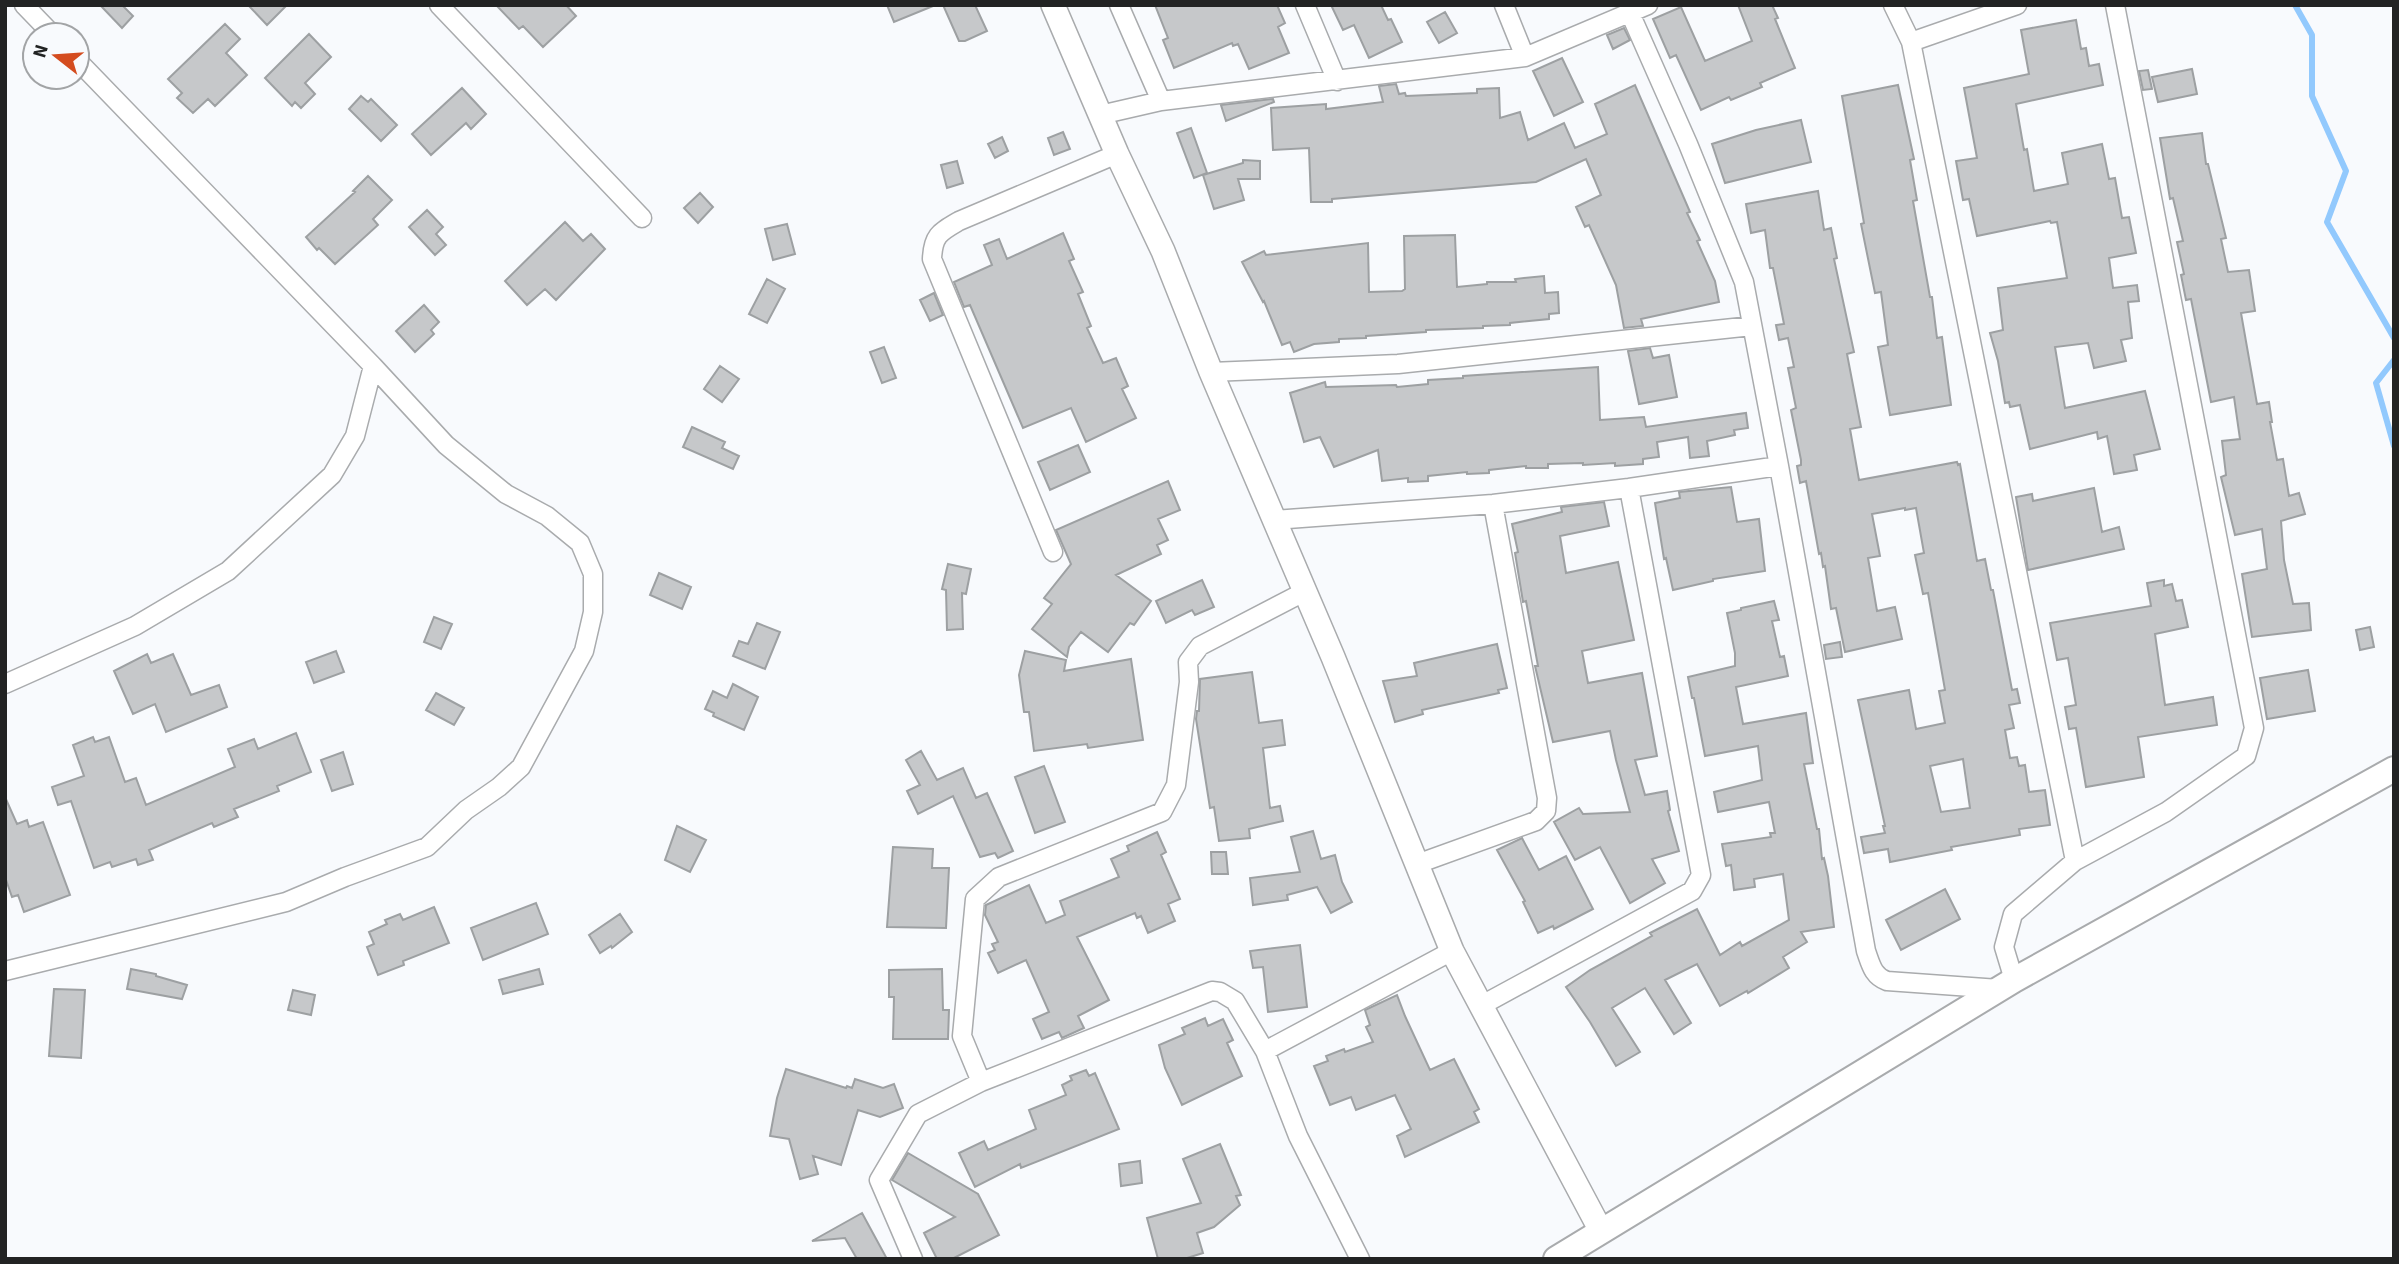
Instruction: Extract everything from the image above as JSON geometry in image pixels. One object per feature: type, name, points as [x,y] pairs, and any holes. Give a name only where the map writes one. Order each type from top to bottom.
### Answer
[{"type":"main road","points":[[1556,1259],[2007,984],[2394,769]]},
{"type":"street","points":[[24,5],[39,21]]},
{"type":"street","points":[[439,5],[642,218]]},
{"type":"street","points":[[1053,5],[1117,154],[1163,251],[1211,372],[1333,657],[1452,951],[1601,1231]]},
{"type":"street","points":[[1119,5],[1161,101]]},
{"type":"street","points":[[1305,5],[1337,81]]},
{"type":"street","points":[[1504,5],[1525,57]]},
{"type":"street","points":[[1100,115],[1161,101],[1525,57],[1648,5]]},
{"type":"street","points":[[1893,5],[1911,42],[2075,861]]},
{"type":"street","points":[[1911,42],[2017,5]]},
{"type":"street","points":[[1630,13],[1688,144],[1744,282],[1871,968],[1879,978],[1888,981],[2007,984],[2004,947],[2013,914],[2075,861],[2166,812],[2246,756],[2254,728],[2115,5]]},
{"type":"street","points":[[5,971],[286,902],[426,847],[466,810],[499,787],[521,767],[583,651],[593,612],[593,573],[580,542],[547,516],[506,494],[446,445],[91,74]]},
{"type":"street","points":[[1053,552],[932,259],[933,242],[943,230],[959,221],[1117,154]]},
{"type":"street","points":[[1211,372],[1398,364],[1752,326]]},
{"type":"street","points":[[5,684],[135,626],[228,572],[332,475],[355,436],[373,366]]},
{"type":"street","points":[[1274,520],[1493,504],[1779,466]]},
{"type":"street","points":[[1482,1005],[1692,891],[1701,875],[1629,488]]},
{"type":"street","points":[[1417,864],[1536,821],[1546,811],[1547,798],[1493,504]]},
{"type":"street","points":[[981,1082],[962,1036],[975,899],[999,877],[1162,812],[1176,785],[1189,682],[1188,662],[1200,646],[1304,592]]},
{"type":"street","points":[[1265,1051],[1452,951]]},
{"type":"street","points":[[913,1259],[879,1180],[918,1114],[981,1082],[1212,991],[1220,992],[1235,1001],[1265,1051],[1298,1136],[1360,1259]]},
{"type":"building","points":[[100,5],[122,5],[133,16],[122,28]]},
{"type":"building","points":[[248,5],[287,5],[267,25]]},
{"type":"building","points":[[496,5],[566,5],[576,16],[543,47],[523,26],[519,29]]},
{"type":"building","points":[[887,5],[933,5],[933,6],[894,22]]},
{"type":"building","points":[[943,5],[975,5],[987,31],[959,41]]},
{"type":"building","points":[[1155,5],[1277,5],[1285,23],[1278,27],[1289,53],[1249,69],[1238,44],[1233,46],[1232,43],[1174,68],[1163,40],[1168,38]]},
{"type":"building","points":[[1331,5],[1381,5],[1402,42],[1369,58],[1354,25],[1343,30]]},
{"type":"building","points":[[1738,5],[1772,5],[1795,68],[1760,83],[1762,87],[1731,100],[1729,97],[1701,110],[1676,55],[1670,58],[1653,19],[1681,7],[1705,61],[1752,41]]},
{"type":"building","points":[[1445,12],[1457,33],[1439,43],[1427,22]]},
{"type":"building","points":[[2076,20],[2081,49],[2086,48],[2089,66],[2099,64],[2103,85],[2016,104],[2034,191],[2068,184],[2062,153],[2102,144],[2109,179],[2115,178],[2122,218],[2129,217],[2136,253],[2109,258],[2113,288],[2137,285],[2139,301],[2128,302],[2132,338],[2121,340],[2126,361],[2094,368],[2088,343],[2055,347],[2065,408],[2145,391],[2160,449],[2134,455],[2137,470],[2114,474],[2107,436],[2098,439],[2097,432],[2030,449],[2020,405],[2010,407],[2009,402],[2005,403],[1990,333],[2003,330],[1998,288],[2067,278],[2057,222],[2050,221],[1977,236],[1969,199],[1963,200],[1956,161],[1977,158],[1964,88],[2029,74],[2021,30]]},
{"type":"building","points":[[225,24],[240,39],[226,53],[247,75],[215,106],[208,99],[193,113],[177,98],[182,93],[168,79]]},
{"type":"building","points":[[1624,28],[1630,40],[1613,49],[1607,35]]},
{"type":"building","points":[[309,34],[331,57],[305,83],[315,94],[301,108],[295,102],[292,106],[265,78]]},
{"type":"building","points":[[1562,58],[1583,102],[1554,116],[1533,71]]},
{"type":"building","points":[[2192,69],[2197,94],[2158,102],[2152,77]]},
{"type":"building","points":[[2148,70],[2152,89],[2143,90],[2139,71]]},
{"type":"building","points":[[1396,84],[1399,94],[1405,93],[1406,96],[1477,93],[1477,89],[1499,88],[1500,118],[1520,112],[1528,140],[1564,123],[1575,148],[1607,134],[1595,104],[1635,85],[1690,212],[1687,213],[1715,281],[1719,302],[1641,319],[1643,326],[1624,328],[1616,285],[1589,225],[1585,227],[1576,207],[1601,195],[1586,159],[1536,182],[1311,202],[1309,148],[1273,150],[1271,108],[1326,104],[1326,109],[1383,102],[1379,86]]},
{"type":"building","points":[[1898,85],[1914,159],[1910,160],[1917,200],[1913,201],[1932,297],[1937,338],[1942,337],[1951,405],[1890,415],[1878,347],[1888,345],[1881,292],[1875,293],[1861,224],[1864,223],[1842,96]]},
{"type":"building","points":[[462,88],[486,114],[471,129],[466,123],[431,155],[412,134]]},
{"type":"building","points":[[361,96],[368,102],[371,99],[397,125],[381,141],[349,109]]},
{"type":"building","points":[[1273,99],[1274,102],[1226,121],[1221,105]]},
{"type":"building","points":[[1801,120],[1811,162],[1725,183],[1712,144]]},
{"type":"building","points":[[1191,128],[1207,173],[1194,178],[1177,133]]},
{"type":"building","points":[[1063,132],[1070,149],[1054,155],[1048,138]]},
{"type":"building","points":[[2202,133],[2206,164],[2226,238],[2221,239],[2228,272],[2249,270],[2255,311],[2241,313],[2257,404],[2269,402],[2277,460],[2283,459],[2289,496],[2299,493],[2305,514],[2281,521],[2284,560],[2293,604],[2309,603],[2311,630],[2252,637],[2242,574],[2267,569],[2262,529],[2235,535],[2221,477],[2226,475],[2222,441],[2240,439],[2234,397],[2211,402],[2191,299],[2186,300],[2181,275],[2184,274],[2177,242],[2183,241],[2173,198],[2170,199],[2160,138]]},
{"type":"building","points":[[1002,137],[1008,151],[995,158],[988,144]]},
{"type":"building","points":[[1243,160],[1260,161],[1260,179],[1238,179],[1244,200],[1214,209],[1203,175],[1243,163]]},
{"type":"building","points":[[957,161],[963,183],[947,188],[941,165]]},
{"type":"building","points":[[368,176],[392,200],[373,219],[378,225],[335,264],[306,237],[355,192],[353,191]]},
{"type":"building","points":[[1818,191],[1824,230],[1831,228],[1837,258],[1834,259],[1854,352],[1847,354],[1861,427],[1850,429],[1859,480],[1957,462],[1960,464],[1977,561],[1985,559],[2012,690],[2017,689],[2020,703],[2009,705],[2014,728],[2005,730],[2010,758],[2017,757],[2019,766],[2025,765],[2029,792],[2045,790],[2050,825],[2019,829],[2020,835],[1951,847],[1952,850],[1890,862],[1888,849],[1864,853],[1861,837],[1885,833],[1885,826],[1858,700],[1909,690],[1916,729],[1945,723],[1939,691],[1945,690],[1928,593],[1923,594],[1915,555],[1924,553],[1916,508],[1872,514],[1880,556],[1868,558],[1877,611],[1895,607],[1902,639],[1845,652],[1836,608],[1831,609],[1825,566],[1823,567],[1821,553],[1819,554],[1806,481],[1800,483],[1797,466],[1801,465],[1801,460],[1791,410],[1796,408],[1788,368],[1794,367],[1788,338],[1779,340],[1776,325],[1784,324],[1773,268],[1770,268],[1765,230],[1751,233],[1746,204]],"holes":[[[1963,759],[1970,808],[1941,812],[1930,766]]]},
{"type":"building","points":[[700,193],[713,207],[698,223],[684,208]]},
{"type":"building","points":[[427,210],[443,227],[436,234],[446,245],[435,255],[409,227]]},
{"type":"building","points":[[565,222],[583,241],[591,234],[605,249],[556,300],[545,289],[527,305],[505,281]]},
{"type":"building","points":[[787,224],[795,254],[773,260],[765,229]]},
{"type":"building","points":[[1063,233],[1074,259],[1069,261],[1083,292],[1078,294],[1091,326],[1087,328],[1103,363],[1116,358],[1128,386],[1122,389],[1136,418],[1086,442],[1071,408],[1023,428],[970,305],[964,307],[954,282],[992,265],[984,245],[999,239],[1007,259]]},
{"type":"building","points":[[1455,235],[1457,287],[1487,282],[1516,282],[1515,279],[1544,276],[1545,293],[1558,292],[1559,313],[1549,314],[1549,319],[1510,325],[1339,339],[1339,342],[1314,344],[1294,352],[1290,342],[1282,345],[1264,301],[1242,262],[1264,251],[1266,255],[1368,243],[1369,292],[1402,291],[1405,289],[1404,236]]},
{"type":"building","points":[[767,279],[785,289],[767,323],[749,314]]},
{"type":"building","points":[[934,293],[943,315],[930,321],[920,300]]},
{"type":"building","points":[[424,305],[439,322],[431,330],[434,334],[415,352],[396,331]]},
{"type":"building","points":[[884,347],[896,378],[882,383],[870,352]]},
{"type":"building","points":[[1650,348],[1653,358],[1669,355],[1677,397],[1639,404],[1628,351]]},
{"type":"building","points":[[720,366],[739,379],[722,402],[704,389]]},
{"type":"building","points":[[1598,367],[1600,420],[1644,417],[1646,427],[1746,413],[1748,428],[1734,430],[1735,435],[1707,441],[1709,456],[1690,458],[1688,437],[1657,442],[1659,457],[1643,459],[1643,464],[1548,464],[1548,468],[1526,466],[1489,470],[1489,473],[1428,476],[1428,481],[1408,482],[1408,478],[1382,481],[1378,450],[1334,467],[1320,437],[1304,442],[1290,393],[1325,382],[1326,387],[1397,387],[1428,384],[1428,380],[1463,376]]},
{"type":"building","points":[[692,427],[725,442],[722,448],[739,456],[733,469],[683,447]]},
{"type":"building","points":[[1078,445],[1090,472],[1050,490],[1038,462]]},
{"type":"building","points":[[1168,481],[1180,510],[1158,519],[1168,540],[1157,545],[1161,554],[1116,575],[1151,601],[1134,625],[1130,623],[1108,652],[1081,632],[1069,647],[1067,657],[1032,629],[1052,604],[1044,598],[1071,564],[1056,530]]},
{"type":"building","points":[[1731,487],[1737,522],[1759,519],[1765,571],[1713,579],[1673,590],[1666,558],[1664,559],[1655,503],[1680,498],[1679,492]]},
{"type":"building","points":[[2094,488],[2102,532],[2119,527],[2124,549],[2028,570],[2016,497],[2032,494],[2033,501]]},
{"type":"building","points":[[1604,502],[1609,526],[1560,536],[1566,573],[1618,562],[1634,640],[1582,651],[1588,683],[1642,673],[1657,756],[1635,760],[1645,795],[1667,791],[1668,811],[1679,851],[1652,859],[1665,883],[1630,903],[1600,847],[1575,860],[1554,822],[1579,808],[1583,814],[1630,812],[1610,731],[1553,742],[1535,666],[1538,666],[1526,601],[1523,602],[1512,524],[1562,512],[1561,507]]},
{"type":"building","points":[[948,564],[971,569],[966,594],[962,593],[963,629],[947,630],[946,590],[942,589]]},
{"type":"building","points":[[659,573],[691,587],[682,609],[650,595]]},
{"type":"building","points":[[1202,580],[1214,607],[1195,615],[1192,610],[1166,623],[1156,601]]},
{"type":"building","points":[[2164,580],[2164,586],[2172,584],[2176,601],[2182,600],[2188,627],[2155,634],[2165,705],[2213,697],[2217,725],[2138,737],[2144,777],[2086,787],[2076,728],[2069,729],[2065,707],[2076,705],[2068,658],[2057,660],[2050,623],[2151,606],[2147,583]]},
{"type":"building","points":[[1774,601],[1779,620],[1772,621],[1780,657],[1784,656],[1788,676],[1736,687],[1743,724],[1806,713],[1813,763],[1804,764],[1819,829],[1822,859],[1824,858],[1828,876],[1834,927],[1801,932],[1807,942],[1783,957],[1789,968],[1748,993],[1747,991],[1720,1006],[1697,964],[1665,980],[1691,1023],[1674,1034],[1645,988],[1612,1008],[1640,1052],[1616,1066],[1566,987],[1590,970],[1652,936],[1650,933],[1697,909],[1720,955],[1740,942],[1742,946],[1789,920],[1783,874],[1754,879],[1755,887],[1734,890],[1731,865],[1726,866],[1722,844],[1771,837],[1770,833],[1775,833],[1769,802],[1718,812],[1714,792],[1762,780],[1758,746],[1705,756],[1688,677],[1735,666],[1727,613]]},
{"type":"building","points":[[434,617],[452,624],[441,649],[424,642]]},
{"type":"building","points":[[757,623],[780,632],[765,669],[733,656],[739,641],[748,644]]},
{"type":"building","points":[[2370,627],[2374,647],[2360,650],[2356,630]]},
{"type":"building","points":[[1840,642],[1842,657],[1826,659],[1824,645]]},
{"type":"building","points":[[1497,644],[1507,688],[1498,690],[1499,693],[1422,710],[1423,714],[1395,722],[1383,681],[1417,676],[1414,663]]},
{"type":"building","points":[[336,651],[344,672],[314,683],[306,662]]},
{"type":"building","points":[[1025,651],[1066,660],[1064,671],[1131,659],[1143,740],[1088,748],[1087,744],[1034,751],[1029,712],[1024,712],[1019,675]]},
{"type":"building","points":[[147,654],[151,663],[173,654],[191,695],[219,685],[227,707],[166,732],[155,704],[133,714],[114,671]]},
{"type":"building","points":[[2308,670],[2315,711],[2267,719],[2260,678]]},
{"type":"building","points":[[1252,672],[1259,723],[1282,720],[1285,745],[1263,748],[1270,808],[1280,806],[1283,821],[1249,829],[1250,838],[1219,841],[1214,807],[1210,808],[1196,719],[1199,711],[1200,679]]},
{"type":"building","points":[[733,684],[758,697],[744,730],[713,716],[714,713],[705,709],[713,691],[727,698]]},
{"type":"building","points":[[436,693],[464,708],[454,725],[426,710]]},
{"type":"building","points":[[296,733],[311,772],[277,786],[279,791],[234,809],[238,817],[214,827],[212,823],[149,850],[153,860],[138,865],[136,859],[112,867],[110,862],[94,868],[71,801],[58,805],[52,787],[84,776],[73,745],[93,737],[95,742],[109,737],[125,782],[136,778],[146,805],[235,767],[228,749],[254,739],[258,749]]},
{"type":"building","points":[[921,751],[937,780],[963,768],[976,798],[987,793],[1013,851],[998,858],[995,853],[980,857],[953,796],[918,814],[907,791],[920,785],[906,760]]},
{"type":"building","points":[[343,752],[353,784],[332,791],[321,760]]},
{"type":"building","points":[[1044,766],[1065,822],[1035,833],[1015,777]]},
{"type":"building","points":[[5,797],[17,824],[27,820],[29,827],[43,822],[70,895],[24,912],[18,895],[12,897],[5,877]]},
{"type":"building","points":[[677,826],[706,840],[690,872],[665,860]]},
{"type":"building","points":[[1313,831],[1321,859],[1335,855],[1342,882],[1352,902],[1331,913],[1317,887],[1287,895],[1288,900],[1253,905],[1250,878],[1300,872],[1291,837]]},
{"type":"building","points":[[1157,832],[1166,852],[1161,855],[1180,899],[1168,904],[1175,921],[1148,933],[1141,916],[1137,918],[1135,913],[1077,937],[1109,1000],[1078,1016],[1084,1028],[1062,1038],[1059,1032],[1042,1039],[1033,1019],[1049,1012],[1026,960],[998,973],[988,953],[995,950],[992,944],[998,942],[985,915],[986,905],[1029,885],[1046,923],[1065,915],[1060,901],[1119,877],[1111,859],[1129,851],[1127,846]]},
{"type":"building","points":[[1522,838],[1539,870],[1566,856],[1593,909],[1554,929],[1553,926],[1538,933],[1523,902],[1525,901],[1497,850]]},
{"type":"building","points":[[893,847],[933,849],[932,868],[949,868],[946,928],[887,927]]},
{"type":"building","points":[[1211,852],[1226,852],[1228,874],[1212,874]]},
{"type":"building","points":[[1945,889],[1960,919],[1901,950],[1886,920]]},
{"type":"building","points":[[536,903],[548,934],[483,960],[471,928]]},
{"type":"building","points":[[434,907],[449,943],[403,961],[404,965],[378,975],[367,947],[374,944],[369,932],[387,924],[385,920],[400,914],[403,920]]},
{"type":"building","points":[[620,914],[632,932],[612,948],[611,946],[600,953],[589,935]]},
{"type":"building","points":[[1300,945],[1307,1007],[1268,1012],[1263,967],[1253,968],[1250,951]]},
{"type":"building","points":[[131,969],[187,985],[182,999],[127,989]]},
{"type":"building","points":[[539,969],[543,984],[503,994],[499,980]]},
{"type":"building","points":[[942,969],[943,1010],[949,1010],[948,1039],[893,1039],[894,997],[889,997],[889,970]]},
{"type":"building","points":[[54,989],[85,990],[81,1058],[49,1056]]},
{"type":"building","points":[[293,990],[315,995],[311,1015],[288,1010]]},
{"type":"building","points":[[1397,995],[1430,1070],[1454,1059],[1479,1109],[1474,1112],[1479,1122],[1405,1157],[1397,1136],[1411,1129],[1395,1095],[1356,1110],[1351,1097],[1330,1105],[1314,1066],[1328,1061],[1326,1056],[1373,1042],[1366,1027],[1370,1025],[1365,1010]]},
{"type":"building","points":[[1205,1018],[1208,1026],[1223,1019],[1233,1040],[1227,1043],[1242,1076],[1182,1105],[1165,1068],[1159,1045],[1185,1034],[1182,1028]]},
{"type":"building","points":[[786,1069],[846,1088],[852,1088],[855,1079],[883,1088],[894,1084],[903,1108],[880,1117],[858,1110],[841,1165],[813,1156],[818,1174],[800,1179],[789,1139],[770,1136]]},
{"type":"building","points":[[1086,1070],[1089,1076],[1095,1073],[1119,1129],[1021,1168],[1020,1164],[975,1187],[959,1153],[984,1141],[988,1150],[1036,1129],[1029,1110],[1066,1095],[1062,1085],[1072,1080],[1070,1076]]},
{"type":"building","points":[[1220,1144],[1241,1195],[1236,1196],[1240,1205],[1214,1227],[1197,1233],[1203,1253],[1184,1259],[1158,1259],[1147,1218],[1201,1203],[1183,1159]]},
{"type":"building","points":[[908,1153],[978,1194],[999,1235],[952,1259],[937,1259],[924,1233],[955,1217],[892,1180]]},
{"type":"building","points":[[1140,1161],[1142,1183],[1121,1186],[1119,1164]]},
{"type":"building","points":[[862,1213],[887,1259],[857,1259],[845,1238],[812,1241]]},
{"type":"waterway","points":[[2295,5],[2312,35],[2312,96],[2346,171],[2327,222],[2394,338]]},
{"type":"waterway","points":[[2394,360],[2376,383],[2394,446]]}]
